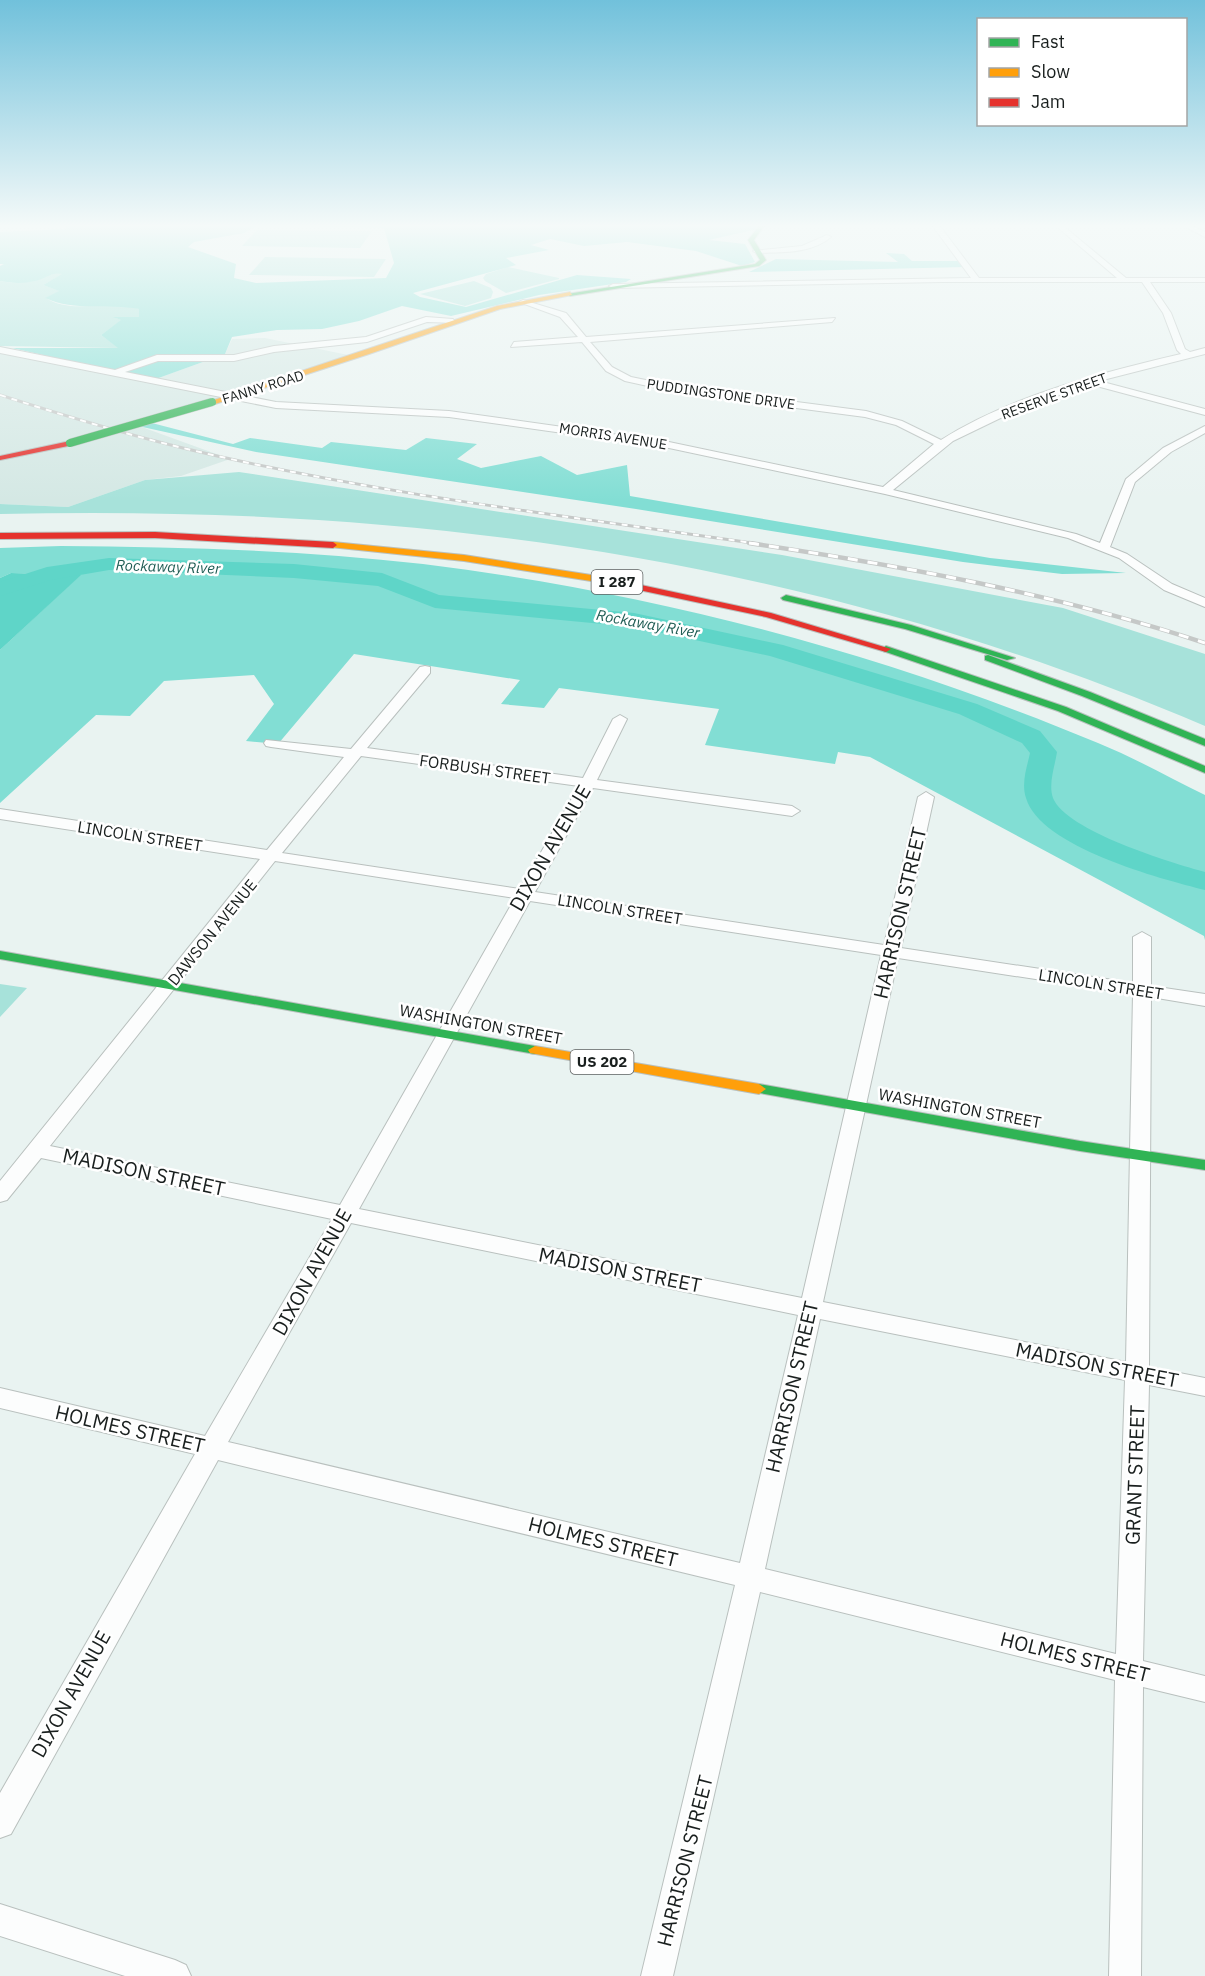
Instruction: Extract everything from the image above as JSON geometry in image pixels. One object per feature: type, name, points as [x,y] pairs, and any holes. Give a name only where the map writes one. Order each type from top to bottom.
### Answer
[{"type":"main road","name":"FANNY ROAD","points":[[0,458],[70,443],[235,396],[368,353],[467,317]]},
{"type":"main road","points":[[0,523],[172,522]]},
{"type":"main road","name":"I 287","points":[[0,536],[163,536],[315,543],[479,559],[640,586],[795,621],[930,661],[1061,708],[1205,770]]},
{"type":"main road","points":[[1205,731],[1096,688],[960,642],[852,613],[771,596],[878,624],[997,662],[1086,694],[1205,743]]},
{"type":"main road","name":"WASHINGTON STREET","points":[[0,955],[1205,1165]]},
{"type":"street","name":"PUDDINGSTONE DRIVE","points":[[565,317],[609,369],[628,379],[675,388],[866,414],[898,423],[942,444]]},
{"type":"street","points":[[1171,317],[1181,350],[1189,355]]},
{"type":"street","points":[[115,372],[157,358],[234,358],[274,349],[367,339],[426,319],[453,321]]},
{"type":"street","points":[[514,345],[832,320]]},
{"type":"street","name":"MORRIS AVENUE","points":[[0,350],[288,406],[449,414],[625,436],[885,491],[1072,536],[1104,547],[1128,559],[1168,587],[1205,603]]},
{"type":"street","name":"RESERVE STREET","points":[[885,491],[942,444],[1036,400],[1089,381],[1205,351]]},
{"type":"street","points":[[1089,381],[1205,412]]},
{"type":"street","points":[[1104,547],[1130,482],[1167,450],[1205,429]]},
{"type":"street","name":"DAWSON AVENUE","points":[[0,1195],[272,856],[425,670]]},
{"type":"street","name":"DIXON AVENUE","points":[[0,1823],[588,783],[620,719]]},
{"type":"street","name":"FORBUSH STREET","points":[[271,743],[792,811]]},
{"type":"street","name":"HARRISON STREET","points":[[657,1976],[750,1577],[926,797]]},
{"type":"street","name":"LINCOLN STREET","points":[[0,814],[1205,1000]]},
{"type":"street","name":"GRANT STREET","points":[[1125,1976],[1129,1670],[1138,1373],[1142,937]]},
{"type":"street","name":"MADISON STREET","points":[[36,1150],[1205,1387]]},
{"type":"street","name":"HOLMES STREET","points":[[0,1398],[750,1577],[1205,1689]]},
{"type":"street","points":[[0,1920],[175,1976]]},
{"type":"shaded area","points":[[0,317],[134,317],[116,318],[122,320],[101,335],[119,348],[0,346]]},
{"type":"shaded area","points":[[114,317],[370,317],[322,329],[277,330],[232,337],[225,354],[153,380],[12,348],[118,348],[101,335],[121,320]]},
{"type":"shaded area","points":[[265,338],[358,357],[139,426],[230,459],[181,476],[145,480],[68,507],[0,504],[0,346],[153,380],[225,354],[232,339]]},
{"type":"shaded area","points":[[148,422],[233,444],[250,438],[322,448],[331,442],[406,450],[426,438],[477,444],[457,459],[481,468],[541,456],[577,475],[627,465],[630,496],[990,558],[1126,573],[1062,574],[963,562],[636,509],[256,452],[138,426]]},
{"type":"shaded area","points":[[239,472],[782,555],[1063,608],[1205,654],[1205,726],[1059,669],[912,621],[764,583],[614,554],[463,533],[311,520],[156,513],[0,514],[0,504],[68,507],[145,480]]},
{"type":"shaded area","points":[[61,546],[197,548],[333,555],[510,576],[682,610],[767,631],[851,654],[934,681],[1098,743],[1205,795],[1205,940],[1204,936],[870,757],[838,752],[835,764],[705,745],[719,709],[559,688],[544,708],[501,704],[520,680],[354,654],[278,744],[246,741],[274,704],[254,675],[164,681],[130,716],[96,715],[0,803],[0,650],[80,575],[11,573],[0,578],[0,548]]},
{"type":"shaded area","points":[[11,573],[81,575],[0,650],[0,578]]},
{"type":"shaded area","points":[[0,984],[27,988],[0,1017]]},
{"type":"waterway","name":"Rockaway River","points":[[0,589],[47,574],[109,564],[294,571],[382,580],[435,601],[634,620],[775,650],[968,709],[1031,737],[1044,752],[1038,790],[1041,802],[1052,816],[1069,829],[1115,852],[1140,862],[1205,881]]},
{"type":"railway","points":[[0,395],[163,443],[329,479],[472,503],[759,544]]},
{"type":"railway","points":[[749,543],[865,561],[979,583],[1093,610],[1205,643]]},
{"type":"traffic: fast","points":[[70,443],[212,402]]},
{"type":"traffic: fast","points":[[786,598],[908,627],[1010,658]]},
{"type":"traffic: fast","points":[[886,649],[1062,709],[1205,770]]},
{"type":"traffic: fast","points":[[988,658],[1086,694],[1205,743]]},
{"type":"traffic: fast","points":[[0,955],[535,1050]]},
{"type":"traffic: fast","points":[[759,1089],[1080,1146],[1205,1165]]},
{"type":"traffic: slow","points":[[212,402],[367,353],[470,317]]},
{"type":"traffic: slow","points":[[333,545],[464,558],[604,580]]},
{"type":"traffic: slow","points":[[535,1050],[759,1089]]},
{"type":"traffic: jam","points":[[0,458],[70,443]]},
{"type":"traffic: jam","points":[[0,536],[155,535],[333,545]]},
{"type":"traffic: jam","points":[[604,580],[768,615],[886,649]]}]
